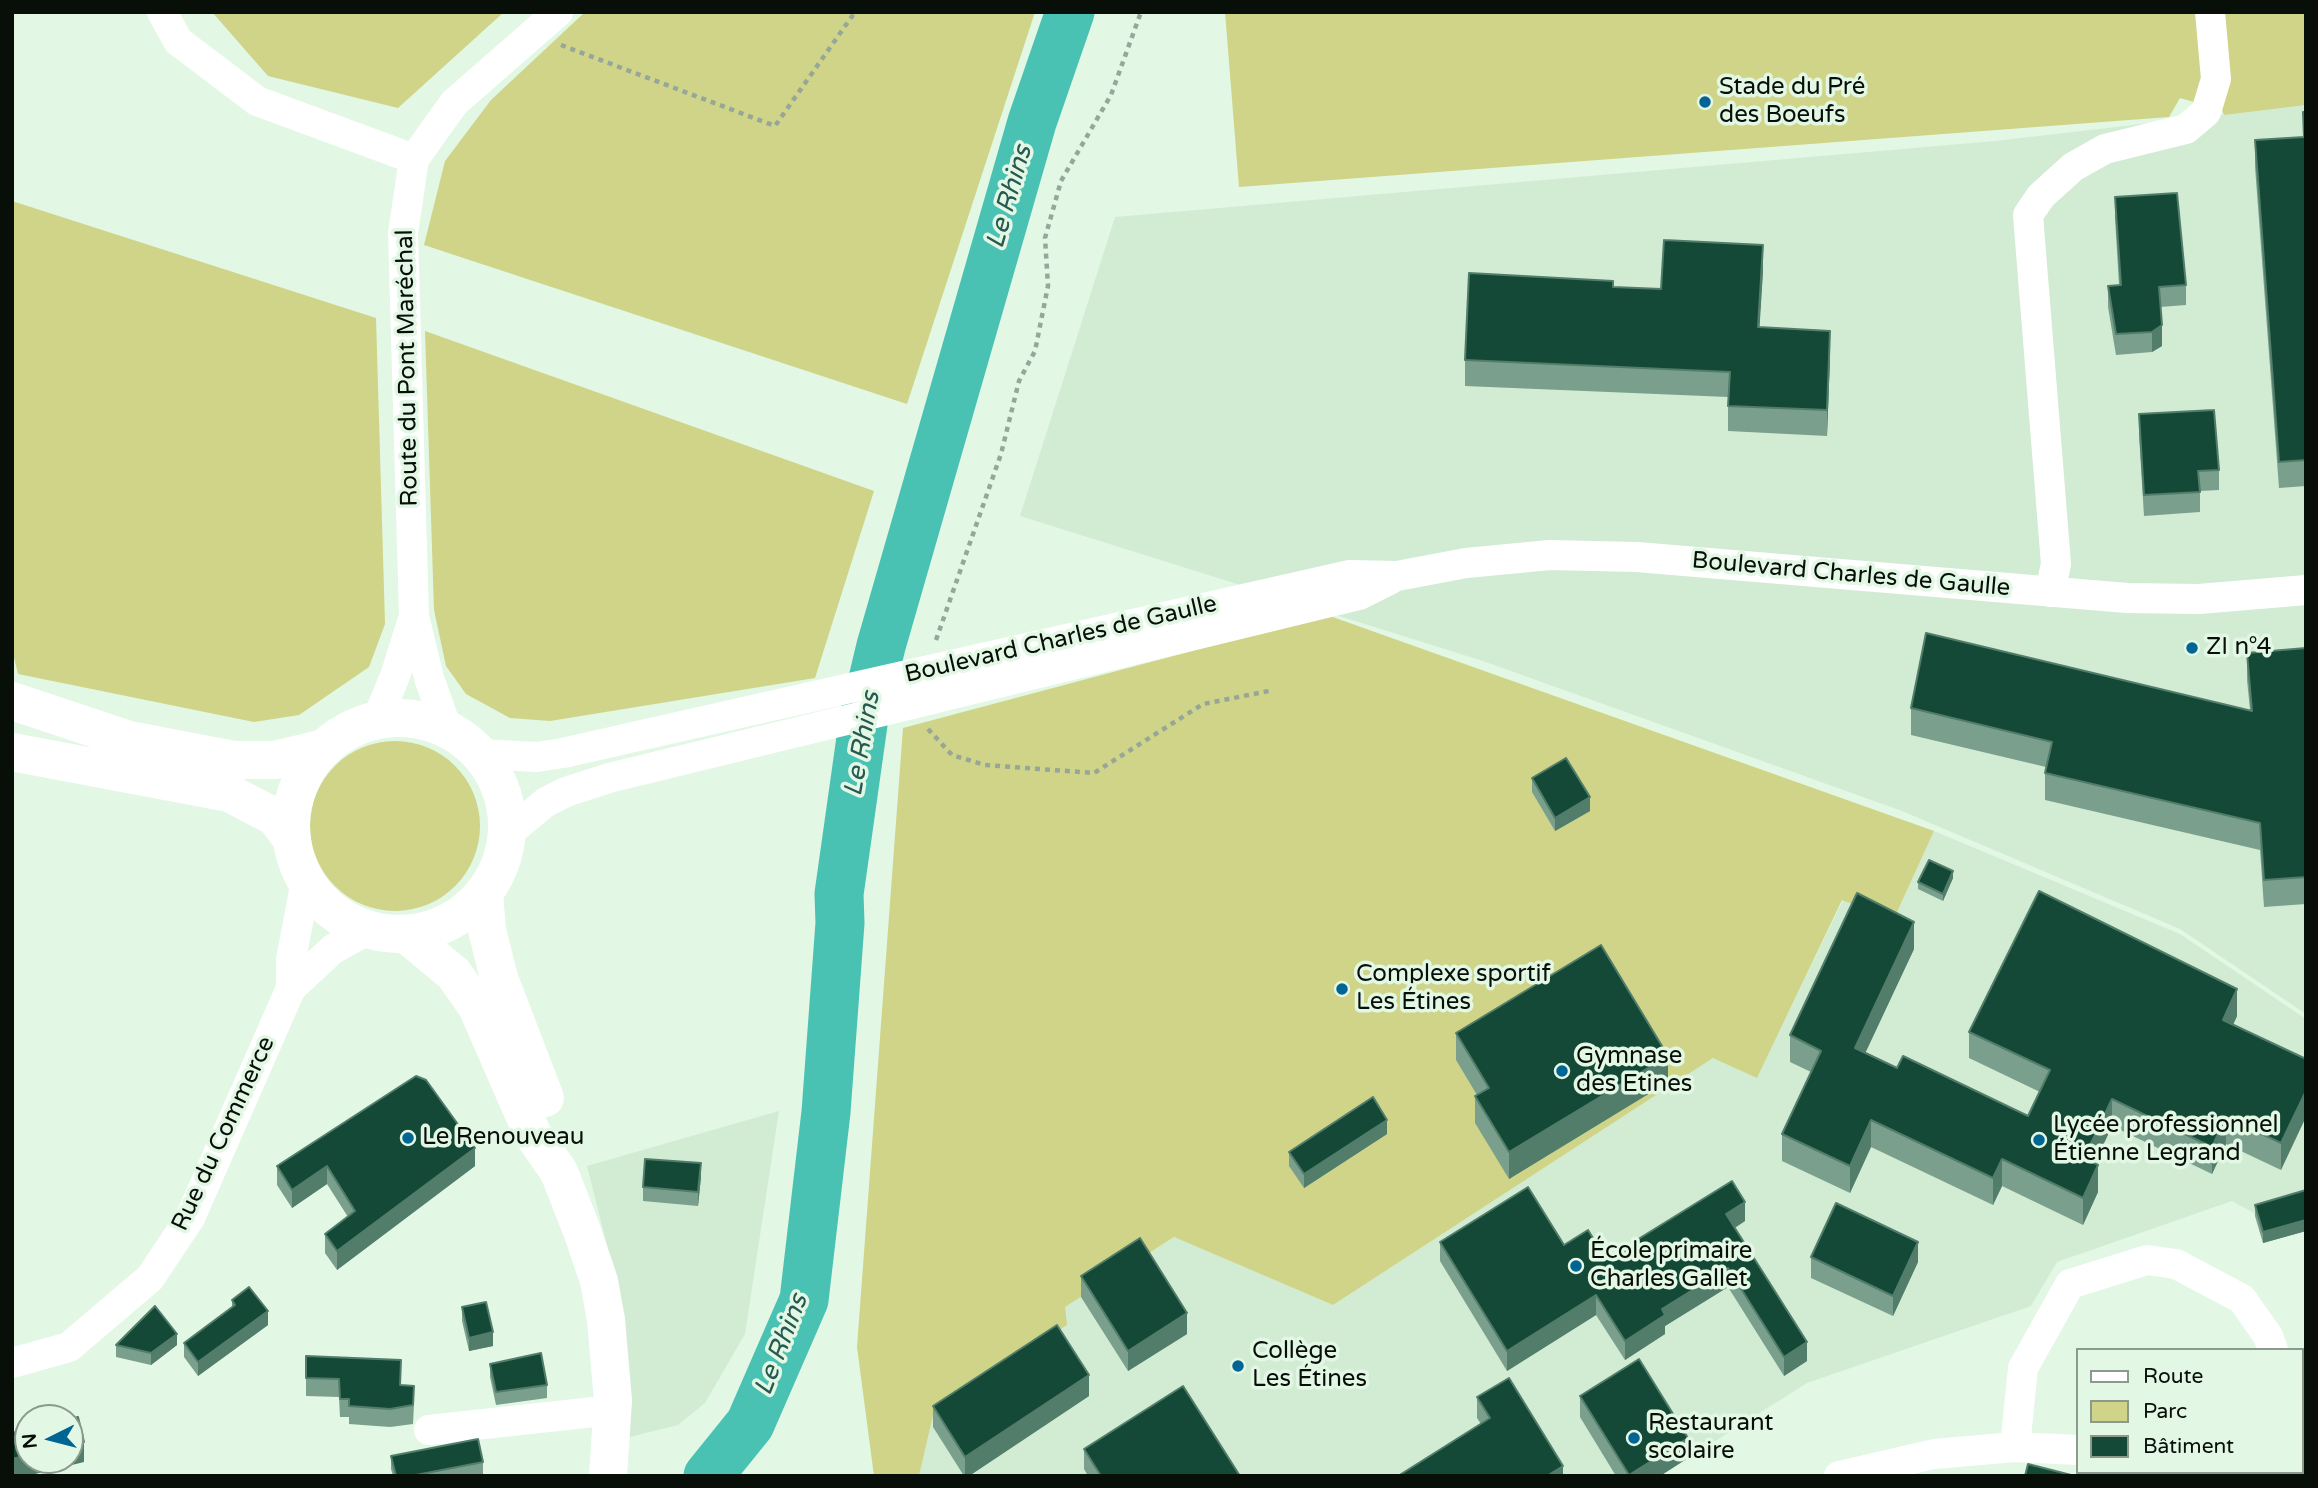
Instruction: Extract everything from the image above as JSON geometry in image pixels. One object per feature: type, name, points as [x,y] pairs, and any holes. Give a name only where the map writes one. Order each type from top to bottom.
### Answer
[{"type":"main road","points":[[12,701],[129,740],[234,760],[275,760],[324,748]]},
{"type":"main road","points":[[401,718],[424,721],[447,729],[480,754],[501,792],[506,835],[499,865],[484,892],[468,909],[449,922],[406,934],[368,930],[332,912],[306,881],[296,860],[291,838],[293,805],[304,774],[324,748],[348,730],[377,720],[401,718]]},
{"type":"main road","points":[[12,752],[229,793],[275,817],[291,838]]},
{"type":"main road","points":[[484,892],[487,930],[499,978],[554,1122],[559,1172],[599,1281],[610,1350],[612,1410],[609,1466]]},
{"type":"main road","points":[[406,934],[454,974],[477,1007],[532,1133],[559,1172]]},
{"type":"street","points":[[162,12],[178,41],[257,101],[414,159]]},
{"type":"street","name":"Route du Pont Maréchal","points":[[447,729],[429,678],[414,616],[402,233],[414,159],[454,103],[558,12]]},
{"type":"street","points":[[2050,592],[2056,564],[2028,215],[2040,196],[2073,167],[2105,149],[2186,129],[2206,112],[2217,79],[2210,12]]},
{"type":"street","name":"Boulevard Charles de Gaulle","points":[[480,754],[537,757],[563,753],[778,704],[940,656],[1337,578],[1398,576],[1466,563],[1550,555],[1624,557],[2127,598],[2199,599],[2306,590]]},
{"type":"street","name":"Boulevard Charles de Gaulle","points":[[506,835],[524,817],[566,792],[609,778],[775,738],[936,707],[1359,594],[1398,576]]},
{"type":"street","name":"Route du Pont Maréchal","points":[[377,720],[395,676],[414,616]]},
{"type":"street","name":"Rue du Commerce","points":[[291,988],[291,959],[306,881]]},
{"type":"street","name":"Rue du Commerce","points":[[12,1363],[69,1347],[150,1278],[190,1217],[291,988],[333,949],[368,930]]},
{"type":"street","points":[[2015,1447],[2023,1368],[2070,1284],[2147,1260],[2176,1264],[2242,1299],[2268,1336],[2272,1348]]},
{"type":"street","points":[[429,1430],[612,1410]]},
{"type":"street","points":[[1839,1476],[1934,1454],[2015,1447],[2076,1450]]},
{"type":"path","points":[[534,35],[775,126],[855,12]]},
{"type":"path","points":[[940,656],[1001,454],[1019,381],[1035,351],[1048,286],[1045,238],[1061,181],[1111,95],[1141,12]]},
{"type":"path","points":[[936,707],[928,730],[952,755],[985,765],[1094,772],[1203,704],[1269,691]]},
{"type":"shaded area","points":[[2306,105],[2306,1014],[2180,929],[1902,811],[1483,661],[1020,516],[1115,217],[1995,141]]},
{"type":"shaded area","points":[[1934,831],[2180,934],[2306,1019],[2306,1231],[2263,1243],[2254,1213],[2232,1201],[2057,1262],[2031,1306],[1807,1383],[1660,1476],[919,1476],[935,1407],[1065,1307],[1174,1237],[1333,1305],[1714,1057],[1757,1077],[1843,900],[1893,921]]},
{"type":"shaded area","points":[[779,1111],[745,1334],[705,1403],[678,1425],[630,1437],[625,1317],[587,1166]]},
{"type":"green space","points":[[212,12],[504,12],[398,108],[268,76]]},
{"type":"green space","points":[[585,12],[1035,12],[907,404],[424,245],[445,161],[491,100]]},
{"type":"green space","name":"Stade du Pré des Boeufs","points":[[1225,12],[2306,12],[2306,105],[2224,115],[2222,110],[2180,98],[2169,117],[1239,187]]},
{"type":"green space","points":[[12,201],[376,318],[385,624],[369,667],[299,715],[254,722],[18,674],[12,649]]},
{"type":"green space","points":[[425,331],[874,491],[815,678],[550,721],[510,718],[466,694],[446,666],[434,610]]},
{"type":"green space","name":"Complexe sportif Les Étines","points":[[1327,615],[1934,831],[1893,921],[1842,900],[1757,1078],[1713,1058],[1333,1305],[1174,1237],[1065,1307],[1067,1325],[935,1407],[919,1476],[874,1476],[857,1347],[903,728]]},
{"type":"green space","points":[[395,741],[427,748],[455,766],[473,794],[480,826],[473,858],[455,886],[427,904],[395,911],[363,904],[335,886],[317,858],[310,826],[317,794],[335,766],[363,748]]},
{"type":"building","points":[[2303,112],[2306,112],[2306,460],[2279,462],[2255,140],[2304,137]]},
{"type":"building","points":[[2177,193],[2186,285],[2159,287],[2162,325],[2152,332],[2116,334],[2108,286],[2121,285],[2115,197]]},
{"type":"building","points":[[1664,240],[1763,245],[1758,327],[1830,331],[1827,410],[1728,406],[1730,372],[1465,360],[1469,273],[1613,281],[1613,287],[1661,289]]},
{"type":"building","points":[[2214,410],[2219,470],[2198,471],[2200,492],[2144,495],[2139,414]]},
{"type":"building","points":[[1926,633],[2252,711],[2247,653],[2306,648],[2306,877],[2264,880],[2260,823],[2045,773],[2052,742],[1911,708]]},
{"type":"building","points":[[1566,758],[1590,797],[1555,818],[1532,778]]},
{"type":"building","points":[[1929,860],[1953,871],[1943,894],[1918,882]]},
{"type":"building","points":[[2039,891],[2237,989],[2223,1020],[2306,1059],[2306,1091],[2281,1143],[2226,1117],[2212,1147],[2112,1099],[2084,1158],[2098,1165],[2083,1198],[2002,1159],[1993,1178],[1871,1120],[1850,1166],[1782,1134],[1821,1051],[1790,1035],[1857,893],[1914,922],[1855,1048],[1897,1068],[1903,1056],[2028,1116],[2050,1070],[1969,1032]]},
{"type":"building","name":"Gymnase des Etines","points":[[1601,945],[1668,1056],[1509,1152],[1475,1096],[1489,1088],[1456,1033]]},
{"type":"building","points":[[416,1076],[426,1080],[475,1148],[337,1251],[325,1234],[355,1211],[327,1166],[292,1190],[277,1166]]},
{"type":"building","points":[[1373,1097],[1387,1120],[1304,1174],[1289,1152]]},
{"type":"building","points":[[645,1159],[701,1163],[698,1192],[643,1187]]},
{"type":"building","points":[[1732,1181],[1745,1202],[1726,1214],[1807,1342],[1784,1357],[1728,1268],[1662,1309],[1665,1315],[1625,1341],[1596,1295],[1507,1351],[1440,1242],[1528,1187],[1564,1245],[1588,1230],[1606,1259]]},
{"type":"building","points":[[2306,1190],[2306,1220],[2263,1232],[2255,1205]]},
{"type":"building","points":[[1836,1203],[1918,1242],[1893,1296],[1811,1257]]},
{"type":"building","points":[[1140,1238],[1187,1313],[1128,1351],[1081,1276]]},
{"type":"building","points":[[249,1287],[268,1311],[198,1362],[184,1343],[235,1305],[232,1300]]},
{"type":"building","points":[[486,1302],[493,1332],[469,1338],[462,1307]]},
{"type":"building","points":[[155,1306],[177,1334],[151,1353],[116,1345]]},
{"type":"building","points":[[1057,1325],[1089,1375],[965,1457],[933,1406]]},
{"type":"building","points":[[541,1353],[547,1385],[496,1392],[490,1364]]},
{"type":"building","points":[[306,1356],[401,1360],[400,1385],[414,1386],[413,1405],[390,1409],[349,1406],[349,1399],[340,1399],[339,1379],[306,1378]]},
{"type":"building","name":"Restaurant scolaire","points":[[1639,1359],[1688,1438],[1629,1475],[1580,1396]]},
{"type":"building","points":[[1509,1378],[1563,1466],[1547,1476],[1398,1476],[1490,1418],[1477,1397]]},
{"type":"building","points":[[1183,1386],[1240,1476],[1101,1476],[1084,1449]]},
{"type":"building","points":[[14,1432],[12,1459],[12,1433]]},
{"type":"building","points":[[478,1439],[483,1462],[411,1476],[396,1476],[391,1456]]},
{"type":"building","points":[[2028,1464],[2075,1476],[2025,1476]]},
{"type":"building","points":[[2160,1474],[2167,1476],[2147,1476]]},
{"type":"waterway","name":"Le Rhins","points":[[708,1476],[750,1424],[804,1300],[826,1112],[840,923],[839,894],[864,717],[881,646],[1032,122],[1070,12]]},
{"type":"place","name":"Stade du Pré des Boeufs","points":[[1705,102]]},
{"type":"place","name":"ZI n°4","points":[[2192,648]]},
{"type":"place","name":"Complexe sportif Les Étines","points":[[1342,989]]},
{"type":"place","name":"Gymnase des Etines","points":[[1562,1071]]},
{"type":"place","name":"Le Renouveau","points":[[408,1138]]},
{"type":"place","name":"Lycée professionnel Étienne Legrand","points":[[2039,1140]]},
{"type":"place","name":"École primaire Charles Gallet","points":[[1576,1266]]},
{"type":"place","name":"Collège Les Étines","points":[[1238,1366]]},
{"type":"place","name":"Restaurant scolaire","points":[[1634,1438]]}]
